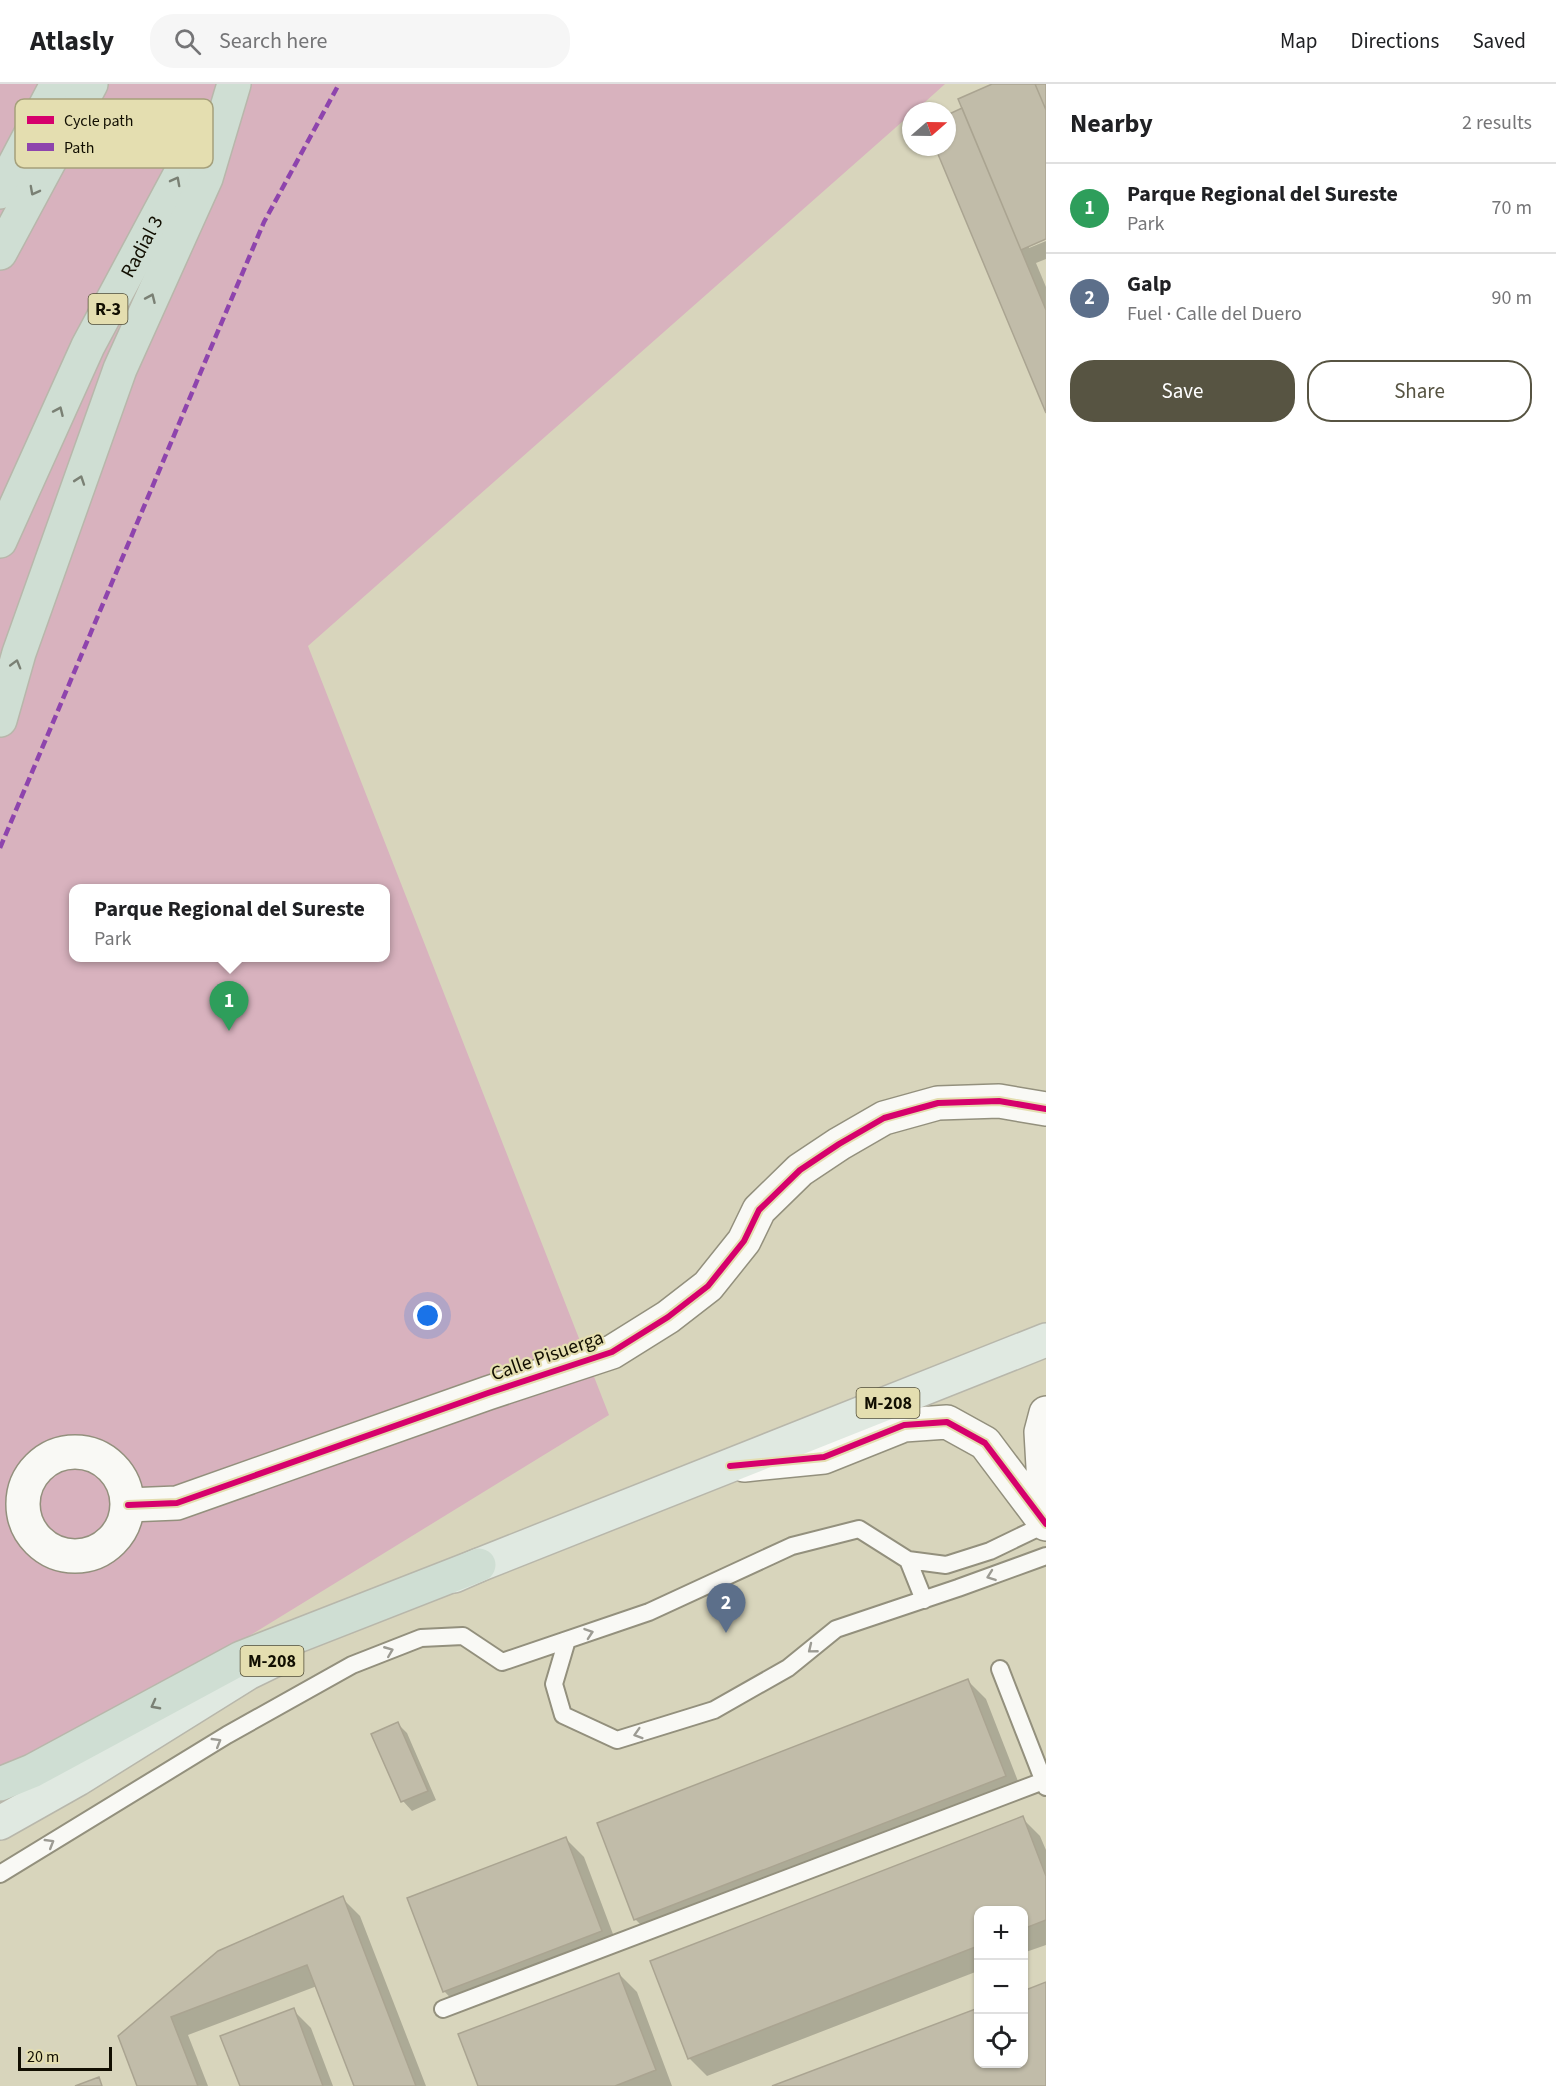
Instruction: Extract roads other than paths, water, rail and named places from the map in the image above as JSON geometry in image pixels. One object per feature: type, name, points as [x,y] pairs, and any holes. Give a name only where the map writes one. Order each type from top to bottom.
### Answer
[{"type":"highway","points":[[49,99],[57,84]]},
{"type":"highway","points":[[83,99],[91,84]]},
{"type":"highway","name":"Radial 3","points":[[213,114],[229,84]]},
{"type":"highway","points":[[213,154],[234,84]]},
{"type":"highway","points":[[0,192],[15,164]]},
{"type":"highway","points":[[0,254],[46,168]]},
{"type":"highway","name":"Radial 3","points":[[0,541],[88,346],[184,168]]},
{"type":"highway","points":[[0,720],[19,653],[120,369],[209,168]]},
{"type":"highway","points":[[0,1784],[32,1771],[241,1658],[478,1565]]},
{"type":"main road","name":"M-208","points":[[0,1823],[78,1779],[248,1673],[478,1565],[1046,1340]]},
{"type":"main road","name":"M-208","points":[[0,1839],[78,1779]]},
{"type":"street","name":"Calle Pisuerga","points":[[128,1505],[177,1503],[488,1393],[612,1352],[668,1317],[708,1286],[744,1241],[759,1210],[800,1170],[884,1118],[938,1103],[999,1101],[1046,1109]]},
{"type":"street","points":[[730,1466],[824,1457],[904,1425],[947,1422],[985,1443],[1046,1524]]},
{"type":"street","points":[[1044,1425],[1046,1519]]},
{"type":"lane","points":[[0,1874],[227,1735],[352,1665],[421,1638],[463,1636],[502,1662],[649,1612],[792,1546],[860,1528],[908,1560],[946,1565],[990,1551],[1046,1524]]},
{"type":"lane","points":[[567,1640],[554,1684],[563,1715],[617,1740],[714,1710],[788,1668],[836,1629],[1046,1556]]},
{"type":"lane","points":[[908,1560],[924,1600]]},
{"type":"lane","points":[[443,2008],[1045,1782],[1000,1669]]},
{"type":"place","name":"Parque Regional del Sureste","points":[[229,1031]]},
{"type":"place","name":"Galp","points":[[726,1633]]}]
